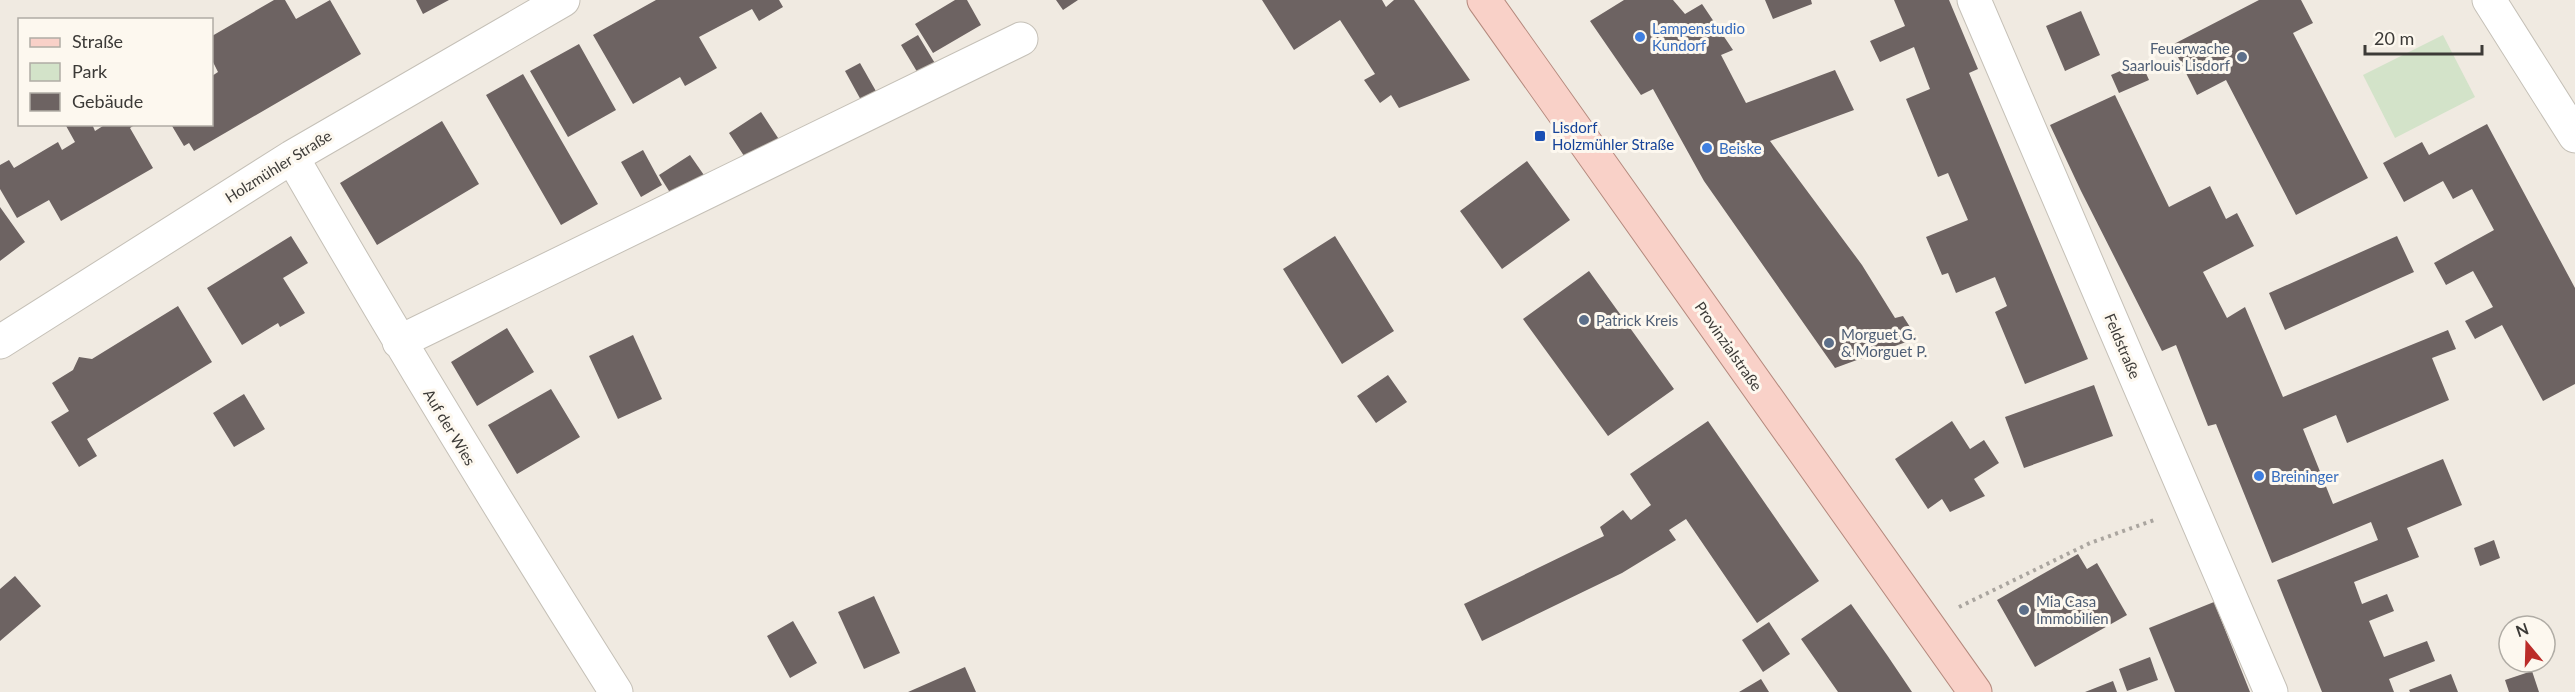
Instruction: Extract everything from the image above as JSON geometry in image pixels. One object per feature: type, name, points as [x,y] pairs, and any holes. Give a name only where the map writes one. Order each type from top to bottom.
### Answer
[{"type":"main road","name":"Provinzialstraße","points":[[1484,0],[1975,692]]},
{"type":"street","name":"Holzmühler Straße","points":[[0,342],[292,156],[563,0]]},
{"type":"street","name":"Feldstraße","points":[[1974,0],[2271,692]]},
{"type":"street","points":[[2488,0],[2575,136]]},
{"type":"street","points":[[399,342],[1021,39]]},
{"type":"street","name":"Auf der Wies","points":[[292,156],[399,342],[494,499],[616,692]]},
{"type":"path","points":[[1926,623],[2090,543],[2192,506]]},
{"type":"green space","points":[[2443,35],[2475,97],[2395,138],[2363,75]]},
{"type":"building","points":[[274,0],[285,0],[296,19],[330,0],[361,54],[194,151],[189,143],[184,146],[172,126],[213,126],[213,75],[218,72],[213,62],[213,35]]},
{"type":"building","points":[[416,0],[449,0],[423,14]]},
{"type":"building","points":[[656,0],[779,0],[783,7],[759,21],[752,9],[699,37],[717,68],[685,86],[680,77],[633,104],[593,35]]},
{"type":"building","points":[[955,0],[967,0],[981,25],[933,53],[915,24]]},
{"type":"building","points":[[1056,0],[1078,0],[1063,10]]},
{"type":"building","points":[[1262,0],[1382,0],[1386,7],[1394,0],[1414,0],[1470,80],[1399,108],[1391,95],[1380,103],[1364,80],[1375,74],[1340,20],[1294,50]]},
{"type":"building","points":[[1624,0],[1673,0],[1685,14],[1702,4],[1733,50],[1721,55],[1746,103],[1835,70],[1854,110],[1770,141],[1862,265],[1895,318],[1903,316],[1917,338],[1835,368],[1704,181],[1653,89],[1641,95],[1590,21]]},
{"type":"building","points":[[1765,0],[1811,0],[1812,4],[1773,19]]},
{"type":"building","points":[[1894,0],[1949,0],[1978,69],[1969,73],[2088,359],[2025,384],[1995,312],[2007,306],[1995,277],[1956,293],[1948,273],[1942,275],[1926,237],[1968,220],[1948,173],[1938,177],[1906,99],[1930,89],[1914,47],[1880,62],[1870,41],[1905,26]]},
{"type":"building","points":[[2259,0],[2301,0],[2313,23],[2293,33],[2368,178],[2296,215],[2226,80],[2197,95],[2172,45]]},
{"type":"building","points":[[2081,11],[2100,55],[2065,71],[2046,26]]},
{"type":"building","points":[[918,35],[936,65],[919,75],[901,45]]},
{"type":"building","points":[[579,44],[616,110],[568,137],[530,71]]},
{"type":"building","points":[[2141,62],[2149,80],[2119,93],[2111,75]]},
{"type":"building","points":[[860,63],[877,93],[862,102],[845,71]]},
{"type":"building","points":[[523,74],[598,204],[561,225],[486,95]]},
{"type":"building","points":[[2115,95],[2169,207],[2210,186],[2226,219],[2237,213],[2254,246],[2203,272],[2227,318],[2245,307],[2283,397],[2448,330],[2456,349],[2432,358],[2449,400],[2347,443],[2336,415],[2303,429],[2333,504],[2443,459],[2462,505],[2407,528],[2419,557],[2354,582],[2362,604],[2387,594],[2394,611],[2369,621],[2384,657],[2427,641],[2435,661],[2389,679],[2394,692],[2322,692],[2277,580],[2378,540],[2371,522],[2272,563],[2216,424],[2208,426],[2176,345],[2162,351],[2050,125]]},
{"type":"building","points":[[761,112],[780,141],[748,162],[729,133]]},
{"type":"building","points":[[442,121],[479,184],[377,245],[340,183]]},
{"type":"building","points":[[2487,124],[2575,288],[2575,384],[2543,401],[2502,325],[2475,339],[2465,321],[2493,307],[2473,271],[2446,285],[2434,263],[2494,230],[2472,189],[2453,199],[2443,181],[2404,202],[2383,163],[2422,142],[2429,155]]},
{"type":"building","points":[[66,126],[93,126],[95,131],[103,126],[133,126],[130,128],[153,168],[61,221],[49,200],[17,218],[0,189],[0,165],[9,160],[14,168],[58,142],[62,150],[75,142]]},
{"type":"building","points":[[643,150],[662,185],[641,197],[621,162]]},
{"type":"building","points":[[690,155],[706,178],[674,199],[659,175]]},
{"type":"building","points":[[1527,161],[1570,220],[1502,269],[1460,211]]},
{"type":"building","points":[[0,207],[25,242],[0,261]]},
{"type":"building","points":[[291,236],[308,263],[283,278],[305,313],[280,327],[278,323],[242,345],[207,288]]},
{"type":"building","points":[[1335,236],[1394,331],[1342,364],[1283,269]]},
{"type":"building","points":[[2397,236],[2414,272],[2285,330],[2269,293]]},
{"type":"building","points":[[1589,271],[1674,389],[1608,436],[1523,319]]},
{"type":"building","points":[[178,306],[212,362],[87,439],[97,456],[79,467],[51,422],[69,411],[52,383],[73,370],[79,357],[92,359]]},
{"type":"building","points":[[507,328],[534,372],[477,406],[451,362]]},
{"type":"building","points":[[633,335],[662,399],[618,419],[589,356]]},
{"type":"building","points":[[1388,375],[1407,402],[1376,423],[1357,396]]},
{"type":"building","points":[[2094,385],[2113,436],[2024,468],[2005,417]]},
{"type":"building","points":[[551,389],[580,437],[517,474],[488,425]]},
{"type":"building","points":[[244,394],[265,429],[234,447],[213,413]]},
{"type":"building","points":[[1708,421],[1819,581],[1757,623],[1686,519],[1669,530],[1676,540],[1622,573],[1482,641],[1464,604],[1604,536],[1600,527],[1623,510],[1631,520],[1651,505],[1630,474]]},
{"type":"building","points":[[1952,421],[1970,449],[1984,440],[1999,463],[1974,479],[1985,496],[1950,512],[1942,499],[1928,509],[1895,459]]},
{"type":"building","points":[[2494,540],[2500,558],[2480,566],[2474,548]]},
{"type":"building","points":[[2078,554],[2087,569],[2097,563],[2127,615],[2035,667],[1997,600]]},
{"type":"building","points":[[15,576],[41,606],[0,641],[0,589]]},
{"type":"building","points":[[874,596],[900,653],[864,669],[838,612]]},
{"type":"building","points":[[2214,602],[2250,692],[2175,692],[2149,628]]},
{"type":"building","points":[[1851,604],[1912,692],[1838,692],[1801,639]]},
{"type":"building","points":[[793,621],[817,663],[790,678],[767,636]]},
{"type":"building","points":[[1769,622],[1790,654],[1763,672],[1742,640]]},
{"type":"building","points":[[2150,657],[2158,680],[2127,691],[2119,669]]},
{"type":"building","points":[[965,667],[976,692],[908,692]]},
{"type":"building","points":[[2451,674],[2458,692],[2410,692],[2409,690]]},
{"type":"building","points":[[2523,674],[2533,674],[2539,692],[2509,692],[2505,680]]},
{"type":"building","points":[[1761,679],[1769,692],[1739,692]]},
{"type":"building","points":[[2113,681],[2117,692],[2085,692]]},
{"type":"place","name":"Lampenstudio Kundorf","points":[[1640,37]]},
{"type":"place","name":"Feuerwache Saarlouis Lisdorf","points":[[2242,57]]},
{"type":"place","name":"Lisdorf Holzmühler Straße","points":[[1540,136]]},
{"type":"place","name":"Beiske","points":[[1707,148]]},
{"type":"place","name":"Patrick Kreis","points":[[1584,320]]},
{"type":"place","name":"Morguet G. & Morguet P.","points":[[1829,343]]},
{"type":"place","name":"Breininger","points":[[2259,476]]},
{"type":"place","name":"Mia Casa Immobilien","points":[[2024,610]]}]
